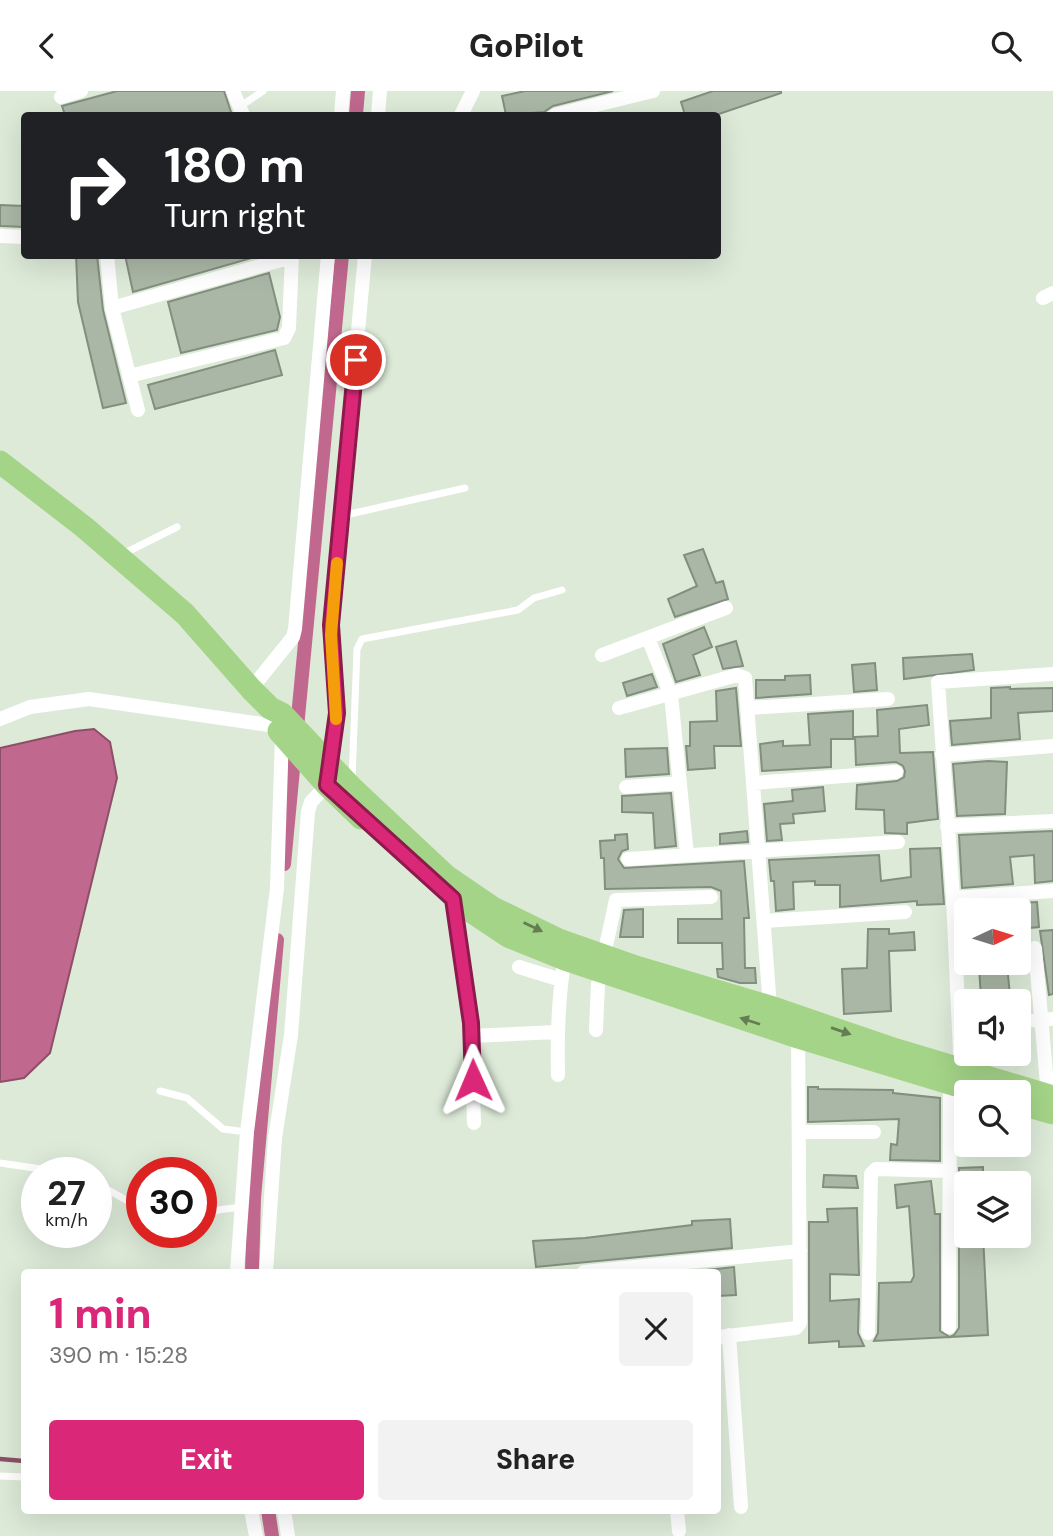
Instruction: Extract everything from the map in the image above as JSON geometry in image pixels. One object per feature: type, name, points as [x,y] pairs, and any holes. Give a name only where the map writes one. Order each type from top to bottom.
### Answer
[{"type":"main road","points":[[0,462],[118,556],[185,614],[298,744],[453,899],[475,905]]},
{"type":"main road","points":[[298,744],[352,788],[509,936],[564,961],[636,968],[770,1007],[798,1026]]},
{"type":"main road","points":[[603,964],[798,1026],[954,1080]]},
{"type":"main road","points":[[1031,1098],[1051,1102]]},
{"type":"main road","points":[[1031,1103],[1051,1102]]},
{"type":"street","points":[[61,97],[81,91]]},
{"type":"street","points":[[233,91],[241,112]]},
{"type":"street","points":[[341,112],[343,91]]},
{"type":"street","points":[[378,112],[380,91]]},
{"type":"street","points":[[462,112],[473,91]]},
{"type":"street","points":[[567,112],[653,91]]},
{"type":"street","points":[[0,236],[21,237]]},
{"type":"street","points":[[107,259],[112,308],[138,410]]},
{"type":"street","points":[[112,308],[282,259]]},
{"type":"street","points":[[129,376],[284,338],[289,328],[292,259]]},
{"type":"street","points":[[251,689],[293,637],[295,629],[328,259]]},
{"type":"street","points":[[237,1269],[247,1132],[298,744],[337,713],[331,625],[366,259]]},
{"type":"street","points":[[602,655],[726,608]]},
{"type":"street","points":[[648,638],[671,695],[687,855]]},
{"type":"street","points":[[963,1080],[938,682],[1053,674]]},
{"type":"street","points":[[619,709],[742,675],[749,708],[752,783],[770,1007]]},
{"type":"street","points":[[0,719],[30,706],[89,699],[298,744]]},
{"type":"street","points":[[749,708],[888,699]]},
{"type":"street","points":[[266,1269],[275,1138],[291,1035],[308,812],[311,802],[298,744]]},
{"type":"street","points":[[942,755],[1053,746]]},
{"type":"street","points":[[752,783],[896,772]]},
{"type":"street","points":[[626,787],[680,783]]},
{"type":"street","points":[[947,826],[1053,821]]},
{"type":"street","points":[[628,859],[898,842]]},
{"type":"street","points":[[953,898],[1053,891]]},
{"type":"street","points":[[596,1030],[598,985],[616,900],[710,897]]},
{"type":"street","points":[[453,899],[472,1036],[474,1123]]},
{"type":"street","points":[[764,921],[905,912]]},
{"type":"street","points":[[1035,948],[1047,1019],[1051,1102]]},
{"type":"street","points":[[519,967],[564,961],[557,1032],[558,1075]]},
{"type":"street","points":[[741,1507],[723,1336],[799,1327],[801,1132],[798,1026]]},
{"type":"street","points":[[472,1036],[557,1032]]},
{"type":"street","points":[[801,1132],[874,1132]]},
{"type":"street","points":[[949,1327],[948,1171],[954,1136]]},
{"type":"street","points":[[867,1333],[871,1174],[876,1170],[948,1171]]},
{"type":"street","points":[[615,1269],[800,1251]]},
{"type":"street","points":[[252,1514],[257,1536]]},
{"type":"street","points":[[285,1514],[288,1536]]},
{"type":"street","points":[[677,1514],[679,1531]]},
{"type":"lane","points":[[241,112],[264,91]]},
{"type":"lane","points":[[341,516],[465,488]]},
{"type":"lane","points":[[118,556],[177,527]]},
{"type":"lane","points":[[352,788],[358,643],[362,639],[518,610],[534,598],[562,590]]},
{"type":"lane","points":[[160,1091],[187,1098],[223,1129],[247,1132]]},
{"type":"lane","points":[[0,1163],[21,1166]]},
{"type":"lane","points":[[217,1210],[241,1207]]},
{"type":"lane","points":[[0,1476],[21,1477]]},
{"type":"shaded area","points":[[94,729],[110,742],[117,778],[50,1053],[24,1078],[0,1082],[0,748]]},
{"type":"building","points":[[117,91],[224,91],[231,112],[64,112],[62,106]]},
{"type":"building","points":[[525,91],[613,91],[553,106],[544,112],[505,112],[502,96]]},
{"type":"building","points":[[713,91],[781,91],[721,113],[684,112],[681,102]]},
{"type":"building","points":[[0,205],[21,206],[21,227],[0,226]]},
{"type":"building","points":[[76,259],[97,259],[103,310],[126,403],[103,408],[78,302]]},
{"type":"building","points":[[126,259],[248,259],[133,292]]},
{"type":"building","points":[[269,273],[280,317],[277,330],[181,353],[168,302]]},
{"type":"building","points":[[275,350],[282,375],[155,409],[148,385]]},
{"type":"building","points":[[703,549],[716,583],[723,581],[728,599],[675,617],[668,599],[697,586],[684,555]]},
{"type":"building","points":[[704,627],[712,647],[693,655],[700,675],[676,682],[663,644]]},
{"type":"building","points":[[736,641],[743,666],[723,669],[716,647]]},
{"type":"building","points":[[972,654],[974,670],[904,679],[903,658]]},
{"type":"building","points":[[875,663],[877,690],[854,692],[852,665]]},
{"type":"building","points":[[652,674],[657,687],[627,696],[623,683]]},
{"type":"building","points":[[810,675],[811,694],[756,698],[756,680],[785,680],[785,676]]},
{"type":"building","points":[[736,688],[741,746],[714,746],[715,768],[688,770],[686,746],[690,746],[690,722],[717,721],[716,691]]},
{"type":"building","points":[[991,688],[1053,688],[1053,711],[1018,713],[1020,739],[952,745],[950,721],[991,718]]},
{"type":"building","points":[[927,705],[929,725],[899,729],[900,753],[933,752],[938,819],[907,823],[907,834],[885,833],[884,810],[856,809],[857,785],[897,781],[904,777],[905,771],[903,766],[896,762],[856,765],[855,737],[878,736],[877,710]]},
{"type":"building","points":[[853,711],[853,739],[831,739],[831,767],[762,771],[760,744],[783,741],[783,746],[810,745],[808,714]]},
{"type":"building","points":[[667,748],[669,774],[626,777],[625,749]]},
{"type":"building","points":[[1007,762],[1005,814],[957,816],[953,764]]},
{"type":"building","points":[[823,787],[825,811],[793,814],[794,823],[780,824],[782,840],[767,841],[764,804],[793,801],[792,790]]},
{"type":"building","points":[[671,793],[676,846],[655,848],[653,813],[622,812],[622,796]]},
{"type":"building","points":[[747,831],[748,842],[720,844],[720,834]]},
{"type":"building","points":[[1053,831],[1053,881],[1035,883],[1034,855],[1010,857],[1013,884],[962,888],[959,835]]},
{"type":"building","points":[[627,834],[628,849],[622,851],[618,859],[624,868],[744,861],[749,918],[744,918],[745,968],[755,968],[756,983],[740,983],[718,977],[717,969],[723,969],[722,943],[678,943],[678,919],[722,919],[721,891],[711,887],[605,889],[604,858],[601,858],[600,841],[615,840],[615,835]]},
{"type":"building","points":[[940,848],[944,904],[917,905],[917,901],[840,907],[840,885],[815,885],[815,881],[793,882],[794,909],[776,911],[769,860],[879,855],[881,881],[911,877],[910,849]]},
{"type":"building","points":[[1031,902],[1037,902],[1039,927],[1031,928]]},
{"type":"building","points":[[643,909],[643,937],[620,937],[624,910]]},
{"type":"building","points":[[868,929],[889,929],[889,934],[914,932],[915,950],[889,951],[891,1011],[844,1014],[842,969],[867,968]]},
{"type":"building","points":[[1053,930],[1053,994],[1049,995],[1040,931]]},
{"type":"building","points":[[980,975],[1008,975],[1009,989],[980,989]]},
{"type":"building","points":[[808,1087],[893,1090],[893,1093],[940,1098],[940,1161],[890,1160],[891,1144],[897,1145],[899,1119],[808,1122]]},
{"type":"building","points":[[983,1167],[983,1171],[959,1171],[959,1168]]},
{"type":"building","points":[[824,1175],[856,1176],[858,1188],[823,1187]]},
{"type":"building","points":[[931,1181],[935,1214],[940,1214],[940,1331],[950,1337],[874,1341],[878,1333],[879,1283],[911,1282],[914,1276],[909,1206],[897,1208],[895,1185]]},
{"type":"building","points":[[857,1208],[859,1275],[830,1274],[830,1301],[859,1299],[858,1333],[864,1346],[839,1347],[839,1341],[809,1343],[809,1222],[828,1222],[827,1209]]},
{"type":"building","points":[[730,1219],[732,1248],[536,1267],[533,1241],[585,1238],[692,1225],[692,1221]]},
{"type":"building","points":[[959,1248],[984,1248],[988,1335],[950,1337],[959,1328]]},
{"type":"building","points":[[734,1267],[736,1295],[721,1296],[721,1269],[716,1269]]},
{"type":"waterway","points":[[356,112],[358,91]]},
{"type":"waterway","points":[[284,864],[342,259]]},
{"type":"waterway","points":[[252,1269],[254,1198],[277,940]]},
{"type":"waterway","points":[[0,1459],[21,1461]]},
{"type":"waterway","points":[[269,1514],[272,1536]]},
{"type":"slow traffic","points":[[336,719],[331,625],[337,563]]},
{"type":"route","points":[[356,360],[331,625],[337,713],[327,785],[453,899],[470,1008],[473,1080]]}]
